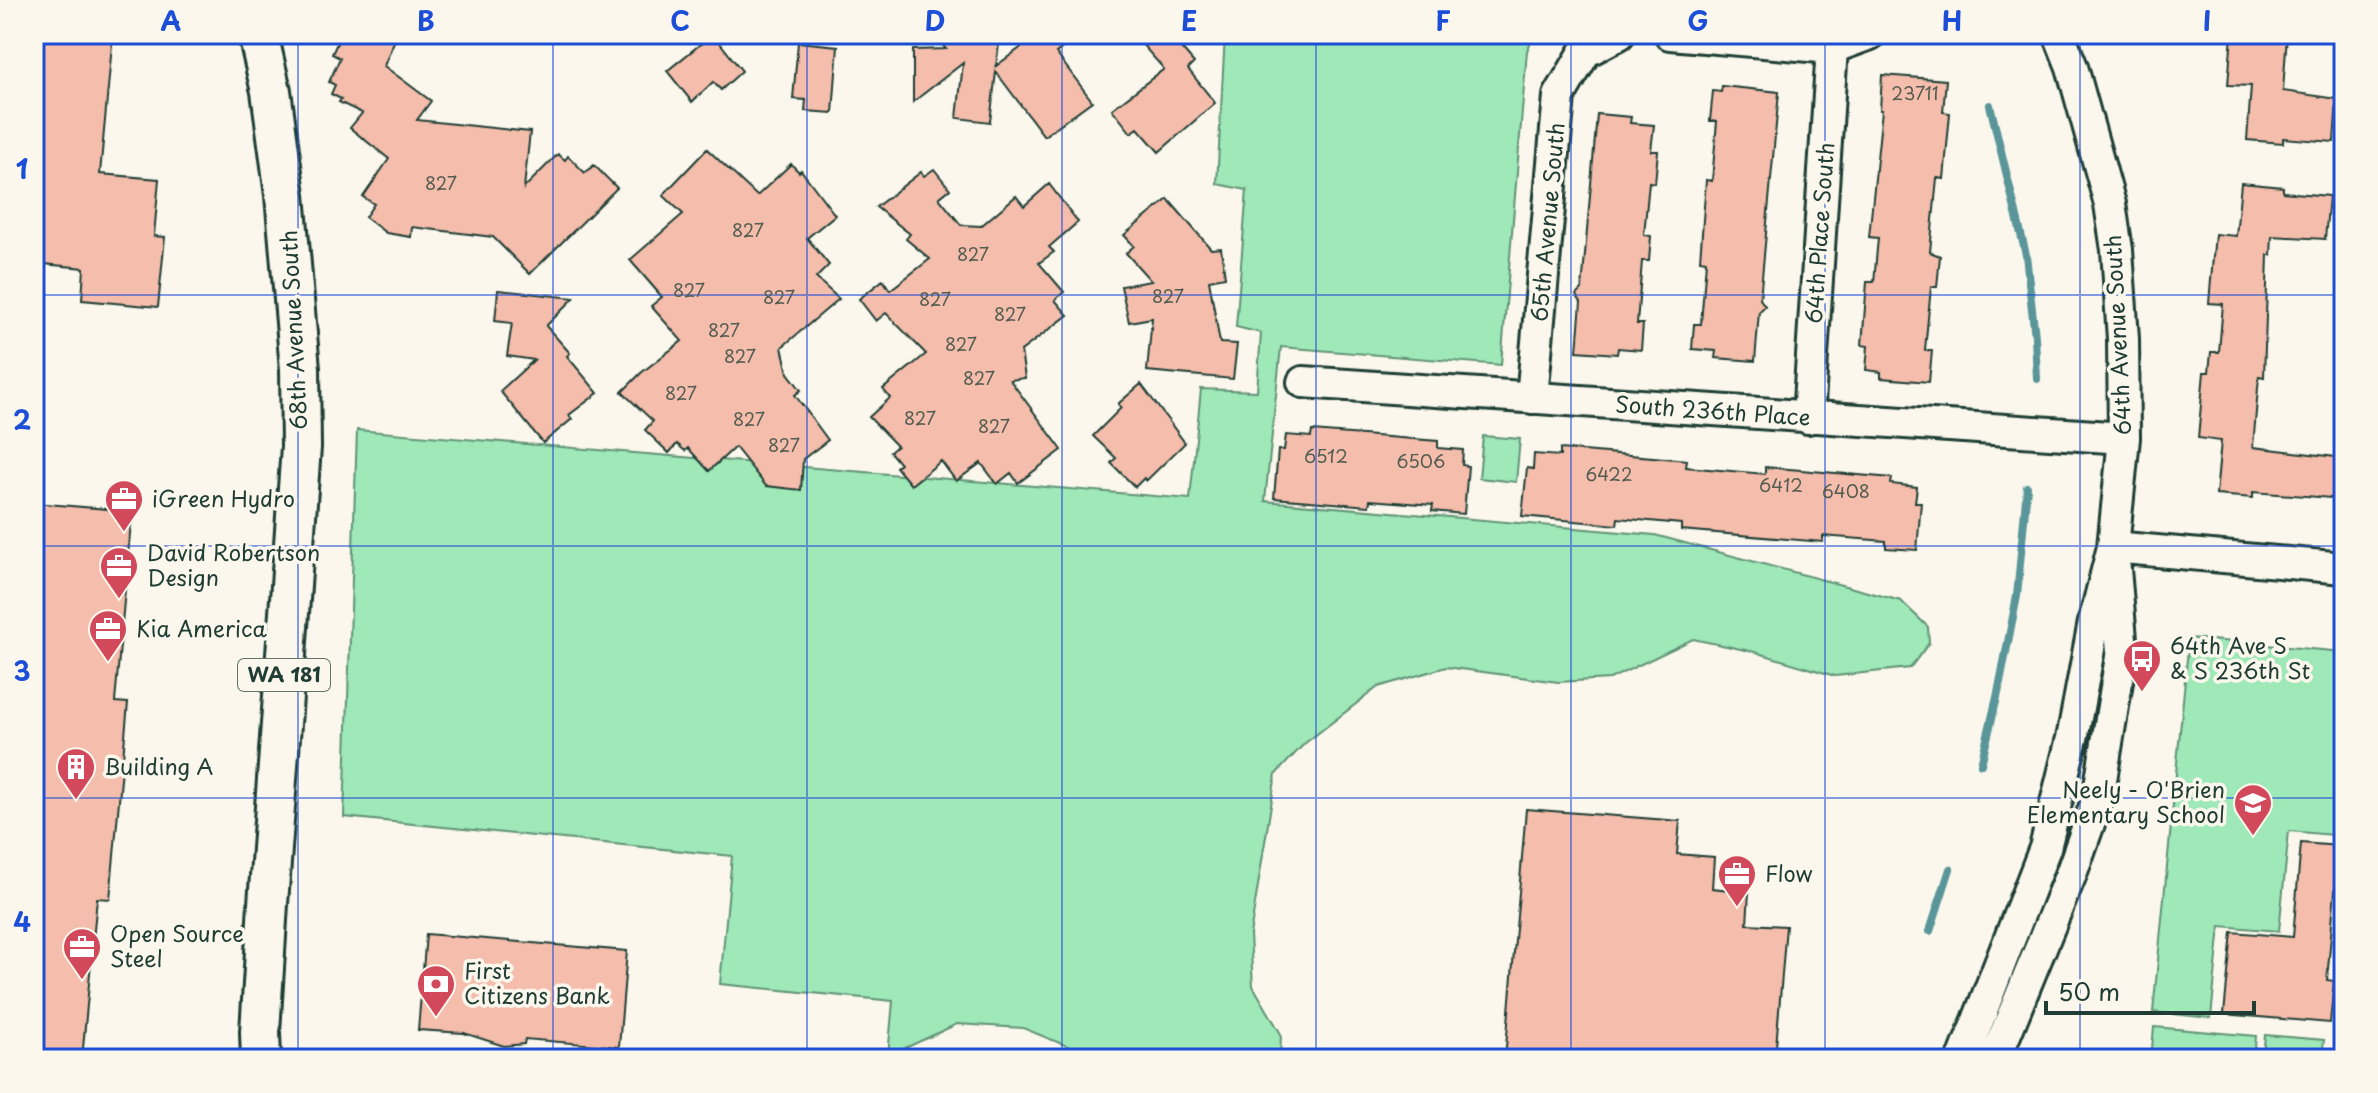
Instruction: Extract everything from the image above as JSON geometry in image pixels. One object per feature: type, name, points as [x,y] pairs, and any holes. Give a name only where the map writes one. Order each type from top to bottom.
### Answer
[{"type":"main road","name":"68th Avenue South","points":[[258,34],[271,91],[285,195],[300,369],[301,431],[266,932],[261,1059]]},
{"type":"street","name":"65th Avenue South","points":[[1532,398],[1559,96],[1585,52],[1619,34]]},
{"type":"street","points":[[1670,34],[1832,48],[1870,34]]},
{"type":"street","name":"64th Avenue South","points":[[1963,1059],[2045,848],[2113,547],[2124,438],[2123,339],[2117,250],[2110,204],[2072,67],[2059,34]]},
{"type":"street","name":"64th Place South","points":[[1808,418],[1832,48]]},
{"type":"street","name":"South 236th Place","points":[[1303,382],[2124,438]]},
{"type":"street","points":[[2113,547],[2344,568]]},
{"type":"street","name":"64th Avenue South","points":[[1995,1059],[2071,874],[2098,798],[2122,651],[2113,547]]},
{"type":"green space","points":[[1225,34],[1534,34],[1527,51],[1501,365],[1281,347],[1265,501],[1655,535],[1901,601],[1928,627],[1929,643],[1910,668],[1835,676],[1755,652],[1693,639],[1610,679],[1558,682],[1446,667],[1378,687],[1304,744],[1276,774],[1250,935],[1253,986],[1281,1034],[1280,1059],[1099,1059],[1023,1028],[957,1024],[888,1056],[893,1001],[720,984],[732,856],[344,817],[357,430],[1190,499],[1201,389],[1257,391],[1261,333],[1236,327],[1247,190],[1217,184]]},
{"type":"green space","points":[[1483,436],[1520,439],[1516,482],[1479,478]]},
{"type":"green space","points":[[2189,638],[2344,652],[2344,836],[2289,831],[2279,931],[2220,926],[2211,1018],[2153,1012]]},
{"type":"green space","points":[[2154,1027],[2256,1036],[2254,1059],[2151,1059]]},
{"type":"green space","points":[[2265,1035],[2324,1040],[2322,1059],[2263,1056]]},
{"type":"building","points":[[34,34],[113,34],[100,174],[159,179],[154,236],[165,237],[158,307],[82,300],[84,268],[34,263]]},
{"type":"building","points":[[341,34],[397,34],[384,66],[431,101],[417,120],[530,132],[524,188],[558,154],[565,160],[568,156],[585,173],[594,165],[617,188],[530,274],[493,237],[412,227],[411,237],[386,233],[365,217],[374,204],[363,197],[389,159],[350,128],[362,113],[339,102],[341,99],[331,94],[335,85],[329,82],[340,58],[332,54]]},
{"type":"building","points":[[713,34],[742,71],[721,90],[713,82],[692,102],[667,71]]},
{"type":"building","points":[[933,34],[1000,34],[996,37],[1000,37],[996,66],[1039,34],[1080,34],[1056,53],[1092,101],[1044,136],[996,72],[990,122],[957,118],[963,63],[913,102],[913,50],[946,49]]},
{"type":"building","points":[[1133,34],[1201,34],[1181,48],[1194,63],[1188,69],[1215,103],[1159,152],[1138,128],[1131,133],[1112,109],[1164,69]]},
{"type":"building","points":[[2232,34],[2287,34],[2283,91],[2337,99],[2334,142],[2283,138],[2283,143],[2247,140],[2251,86],[2228,85]]},
{"type":"building","points":[[798,42],[838,46],[833,113],[805,111],[806,100],[793,99]]},
{"type":"building","points":[[1882,75],[1946,80],[1943,112],[1950,113],[1944,179],[1937,178],[1930,252],[1940,256],[1937,287],[1931,287],[1925,350],[1932,351],[1929,382],[1881,378],[1881,372],[1866,370],[1868,346],[1862,345],[1867,282],[1874,282],[1878,238],[1869,237],[1882,110]]},
{"type":"building","points":[[1722,86],[1779,92],[1760,299],[1765,306],[1759,312],[1755,361],[1715,358],[1716,351],[1692,349],[1694,324],[1701,324],[1706,261],[1700,260],[1706,180],[1712,181],[1717,121],[1710,121],[1713,91],[1721,92]]},
{"type":"building","points":[[1597,114],[1631,117],[1630,123],[1654,125],[1651,151],[1658,151],[1655,183],[1649,182],[1644,235],[1651,236],[1649,261],[1642,261],[1637,324],[1643,324],[1641,350],[1618,348],[1617,354],[1577,351],[1581,302],[1576,295],[1582,289]]},
{"type":"building","points":[[707,149],[757,196],[791,164],[799,172],[801,170],[835,215],[807,238],[829,265],[816,278],[839,299],[782,347],[788,373],[801,390],[795,395],[828,440],[803,459],[801,490],[766,486],[735,447],[709,471],[688,448],[685,451],[677,444],[669,453],[645,430],[653,421],[622,392],[682,341],[651,306],[662,297],[630,260],[683,214],[663,195]]},
{"type":"building","points":[[934,169],[950,189],[939,198],[961,225],[981,226],[1016,196],[1024,206],[1049,184],[1078,222],[1049,247],[1054,252],[1039,263],[1064,292],[1055,300],[1068,315],[1021,351],[1025,378],[1010,380],[1062,450],[1018,483],[1011,473],[997,484],[981,463],[956,481],[941,461],[911,485],[896,467],[900,464],[890,452],[897,446],[869,417],[890,398],[883,389],[926,354],[886,313],[876,321],[859,299],[883,280],[890,290],[930,259],[906,239],[910,234],[876,207],[921,172],[924,176]]},
{"type":"building","points":[[2241,183],[2283,187],[2283,192],[2329,196],[2325,239],[2272,236],[2271,255],[2268,255],[2264,377],[2259,376],[2253,447],[2344,458],[2344,499],[2253,492],[2253,498],[2216,495],[2221,441],[2198,438],[2204,372],[2209,372],[2211,352],[2219,352],[2223,304],[2209,303],[2215,234],[2236,236]]},
{"type":"building","points":[[1168,199],[1211,249],[1221,248],[1225,277],[1209,280],[1220,343],[1237,344],[1233,379],[1147,371],[1152,318],[1129,322],[1121,286],[1151,281],[1126,253],[1134,246],[1124,235]]},
{"type":"building","points":[[498,290],[574,298],[546,326],[570,353],[567,356],[598,393],[569,415],[572,419],[543,443],[500,391],[534,360],[507,356],[512,323],[495,321]]},
{"type":"building","points":[[1141,384],[1185,443],[1146,481],[1144,478],[1135,487],[1111,463],[1116,458],[1093,436],[1121,408],[1118,404]]},
{"type":"building","points":[[1312,431],[1438,441],[1438,448],[1463,450],[1462,465],[1468,466],[1464,514],[1432,511],[1433,505],[1370,500],[1369,506],[1274,498],[1278,450],[1284,450],[1286,435],[1311,437]]},
{"type":"building","points":[[1560,449],[1687,460],[1686,467],[1765,474],[1765,467],[1892,478],[1891,484],[1917,487],[1915,502],[1921,502],[1917,550],[1886,548],[1886,541],[1823,536],[1823,542],[1681,530],[1681,524],[1618,518],[1617,525],[1522,516],[1527,468],[1533,469],[1534,454],[1560,456]]},
{"type":"building","name":"Building A","points":[[34,503],[132,511],[115,702],[128,703],[110,899],[97,898],[82,1059],[34,1059]]},
{"type":"building","points":[[1526,809],[1680,821],[1677,854],[1714,857],[1712,888],[1749,892],[1747,924],[1786,926],[1775,1059],[1505,1059]]},
{"type":"building","points":[[2301,843],[2339,846],[2327,980],[2334,981],[2330,1023],[2224,1014],[2232,932],[2293,937]]},
{"type":"building","points":[[426,934],[627,951],[619,1047],[525,1039],[524,1044],[504,1046],[464,1033],[418,1030]]},
{"type":"waterway","points":[[1990,105],[2026,255],[2037,379]]},
{"type":"waterway","points":[[1981,764],[2017,596],[2027,487]]},
{"type":"waterway","points":[[1930,931],[1950,869]]},
{"type":"place","name":"iGreen Hydro","points":[[124,533]]},
{"type":"place","name":"David Robertson Design","points":[[119,600]]},
{"type":"place","name":"Kia America","points":[[108,663]]},
{"type":"place","name":"64th Ave S & S 236th St","points":[[2142,693]]},
{"type":"place","name":"Building A","points":[[76,801]]},
{"type":"place","name":"Neely - O'Brien Elementary School","points":[[2253,837]]},
{"type":"place","name":"Flow","points":[[1737,908]]},
{"type":"place","name":"Open Source Steel","points":[[82,981]]},
{"type":"place","name":"First Citizens Bank","points":[[436,1018]]}]
